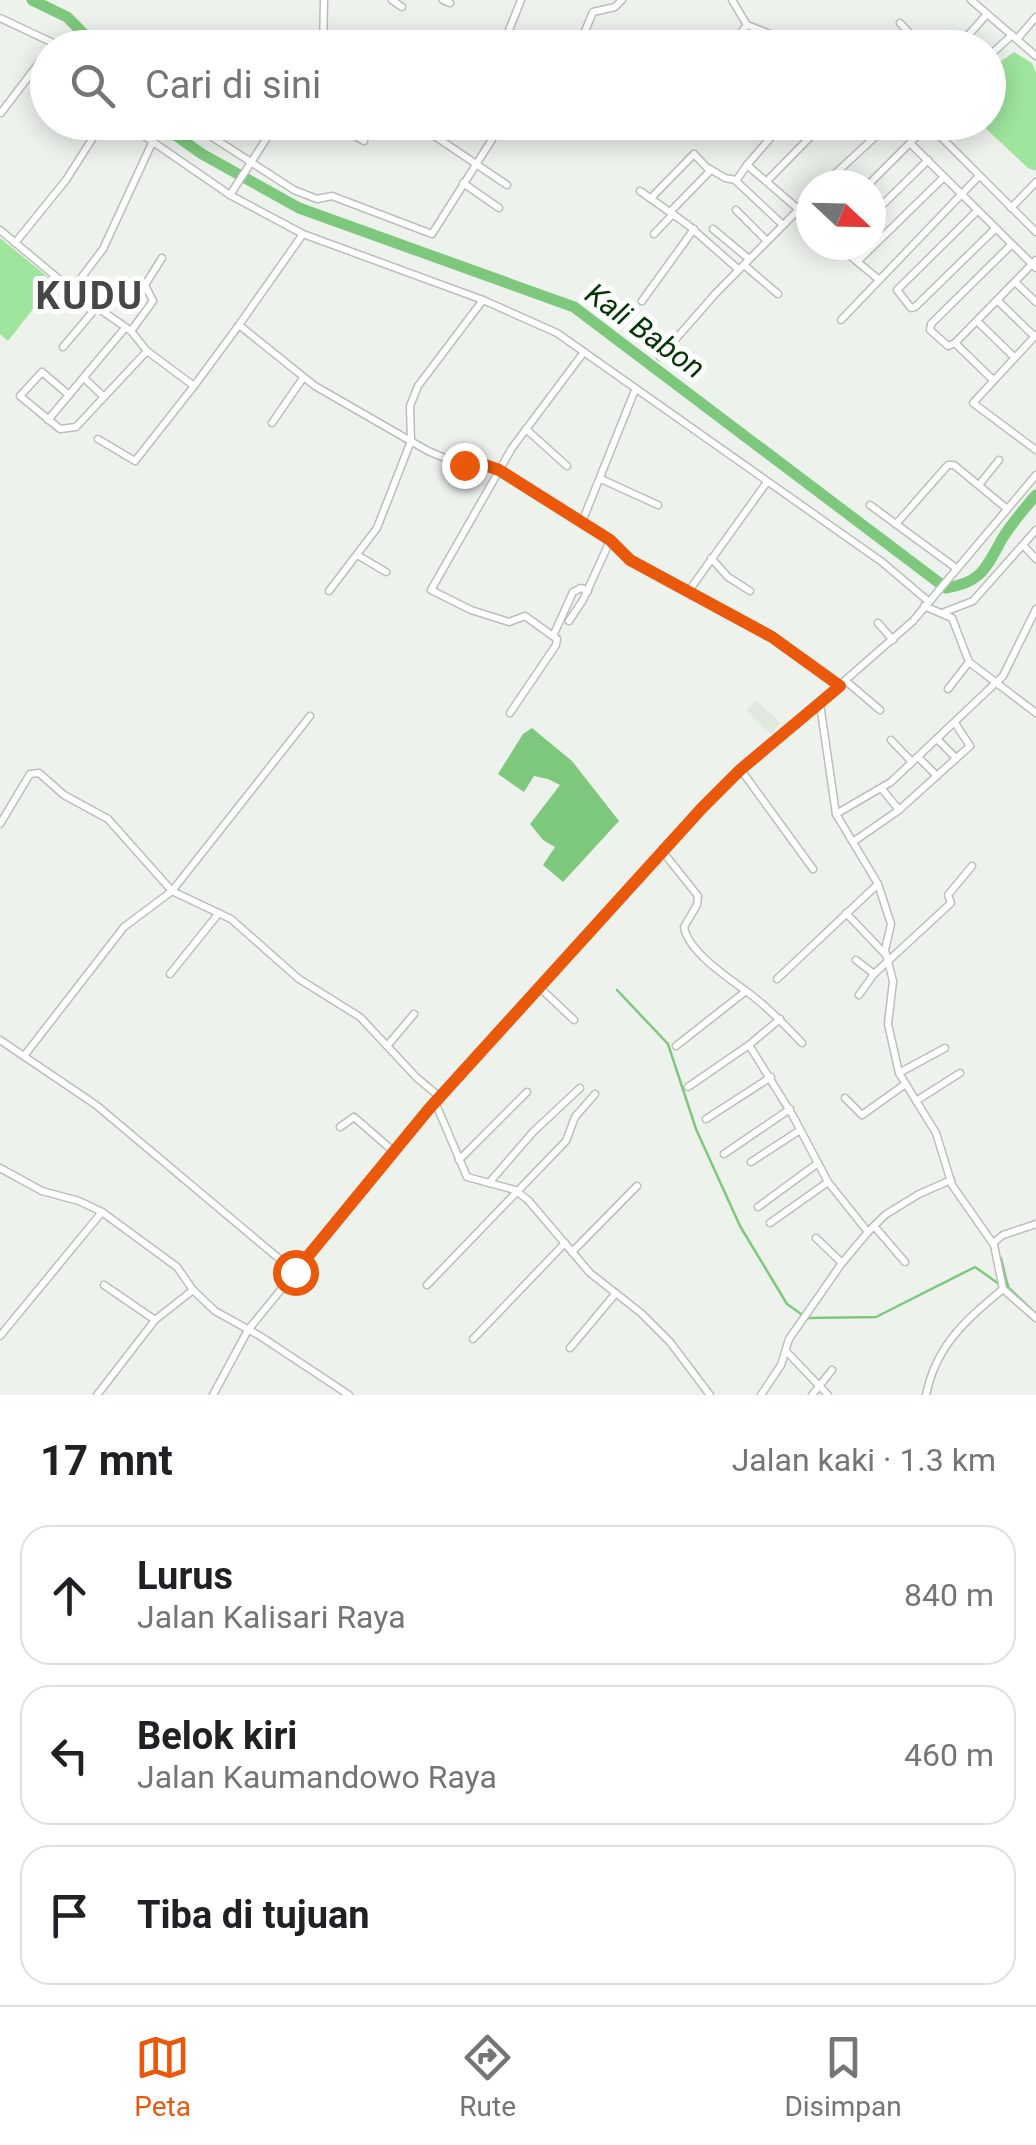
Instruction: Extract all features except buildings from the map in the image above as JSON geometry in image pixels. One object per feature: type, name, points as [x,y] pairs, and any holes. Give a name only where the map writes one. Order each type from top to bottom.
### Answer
[{"type":"street","points":[[323,30],[324,0]]},
{"type":"street","points":[[392,0],[402,7]]},
{"type":"street","points":[[509,30],[521,0]]},
{"type":"street","points":[[586,30],[594,11],[615,8],[622,0]]},
{"type":"street","points":[[732,0],[746,26],[758,30]]},
{"type":"street","points":[[970,0],[1036,56]]},
{"type":"street","points":[[973,30],[988,14]]},
{"type":"street","points":[[0,18],[30,34]]},
{"type":"street","points":[[1006,42],[1036,18]]},
{"type":"street","points":[[900,23],[907,30]]},
{"type":"street","points":[[743,30],[746,26]]},
{"type":"street","points":[[0,113],[30,74]]},
{"type":"street","points":[[15,243],[66,180],[92,140]]},
{"type":"street","points":[[148,140],[230,194],[304,234],[534,321],[584,352],[882,562],[955,622],[969,662],[1036,713]]},
{"type":"street","points":[[217,140],[294,190],[316,199],[332,196],[432,234],[491,140]]},
{"type":"street","points":[[230,194],[265,140]]},
{"type":"street","points":[[444,140],[507,185]]},
{"type":"street","points":[[736,180],[769,140]]},
{"type":"street","points":[[767,181],[807,140]]},
{"type":"street","points":[[839,170],[872,140]]},
{"type":"street","points":[[883,170],[913,140]]},
{"type":"street","points":[[943,140],[1036,232]]},
{"type":"street","points":[[72,290],[103,249],[152,143]]},
{"type":"street","points":[[910,143],[976,212],[1035,264],[955,342],[948,346],[939,342],[930,324],[1011,245]]},
{"type":"street","points":[[651,198],[690,154],[725,178],[736,180],[783,226]]},
{"type":"street","points":[[886,201],[928,160]]},
{"type":"street","points":[[747,165],[796,205]]},
{"type":"street","points":[[654,234],[710,169]]},
{"type":"street","points":[[841,320],[877,278],[979,176]]},
{"type":"street","points":[[858,262],[944,177]]},
{"type":"street","points":[[463,184],[499,208]]},
{"type":"street","points":[[1011,208],[1034,188]]},
{"type":"street","points":[[640,191],[744,264],[778,294]]},
{"type":"street","points":[[736,210],[768,241]]},
{"type":"street","points":[[660,357],[796,212]]},
{"type":"street","points":[[976,212],[896,292],[912,308],[995,229]]},
{"type":"street","points":[[642,301],[694,229]]},
{"type":"street","points":[[713,229],[744,264]]},
{"type":"street","points":[[0,230],[194,386]]},
{"type":"street","points":[[98,439],[135,461],[304,234]]},
{"type":"street","points":[[48,420],[152,301],[145,285],[162,258]]},
{"type":"street","points":[[856,260],[877,278]]},
{"type":"street","points":[[1015,282],[1036,302]]},
{"type":"street","points":[[330,590],[377,528],[411,441],[408,422],[412,398],[483,300]]},
{"type":"street","points":[[997,300],[1035,336],[992,379],[974,404],[1036,450]]},
{"type":"street","points":[[63,347],[96,308]]},
{"type":"street","points":[[976,321],[1014,358]]},
{"type":"street","points":[[239,326],[303,378],[453,462],[499,470],[610,540],[630,560],[772,637],[880,710]]},
{"type":"street","points":[[955,342],[992,379]]},
{"type":"street","points":[[69,395],[40,372],[21,397],[64,430],[76,428],[147,351]]},
{"type":"street","points":[[510,713],[557,640],[524,616],[509,622],[431,590],[499,470],[584,352]]},
{"type":"street","points":[[84,378],[104,397]]},
{"type":"street","points":[[272,423],[303,378]]},
{"type":"street","points":[[582,522],[636,390]]},
{"type":"street","points":[[526,429],[567,466]]},
{"type":"street","points":[[979,485],[999,460]]},
{"type":"street","points":[[896,524],[948,465],[954,465],[1006,508]]},
{"type":"street","points":[[213,1395],[248,1330],[394,1151],[539,987],[740,770],[893,640],[1036,476]]},
{"type":"street","points":[[600,479],[658,506]]},
{"type":"street","points":[[688,592],[767,482]]},
{"type":"street","points":[[870,505],[953,571]]},
{"type":"street","points":[[941,613],[973,601],[1036,530]]},
{"type":"street","points":[[569,621],[588,591],[610,540]]},
{"type":"street","points":[[1023,545],[1036,559]]},
{"type":"street","points":[[359,556],[386,572]]},
{"type":"street","points":[[711,558],[728,577],[750,591]]},
{"type":"street","points":[[552,636],[573,592],[581,588],[588,591]]},
{"type":"street","points":[[836,814],[882,788],[995,683],[1011,664],[1036,609]]},
{"type":"street","points":[[878,623],[893,640]]},
{"type":"street","points":[[948,689],[969,662]]},
{"type":"street","points":[[820,704],[836,814],[878,884],[891,924],[887,958],[893,981],[888,1024],[899,1073],[936,1133],[950,1180],[992,1243],[1003,1289],[1036,1318]]},
{"type":"street","points":[[24,1056],[124,927],[172,891],[310,716]]},
{"type":"street","points":[[853,842],[898,810],[970,744],[954,722]]},
{"type":"street","points":[[891,740],[937,776]]},
{"type":"street","points":[[936,740],[956,758]]},
{"type":"street","points":[[740,770],[813,868]]},
{"type":"street","points":[[0,824],[30,774],[36,772],[64,796],[108,819],[172,891],[245,930],[300,978],[360,1017],[438,1100],[467,1176],[515,1190],[528,1200],[590,1273],[670,1342],[710,1395]]},
{"type":"street","points":[[882,788],[898,810]]},
{"type":"street","points":[[663,852],[698,896],[694,912],[684,924],[684,934],[728,980],[746,991],[802,1043]]},
{"type":"street","points":[[859,994],[887,958],[951,904],[948,895],[972,866]]},
{"type":"street","points":[[777,979],[878,884]]},
{"type":"street","points":[[170,974],[218,913]]},
{"type":"street","points":[[846,913],[887,958]]},
{"type":"street","points":[[856,960],[874,974]]},
{"type":"street","points":[[539,987],[574,1020]]},
{"type":"street","points":[[676,1046],[746,991]]},
{"type":"street","points":[[387,1046],[414,1014]]},
{"type":"street","points":[[688,1087],[780,1020]]},
{"type":"street","points":[[0,1040],[96,1105],[295,1272]]},
{"type":"street","points":[[749,1045],[790,1110],[828,1182],[905,1262]]},
{"type":"street","points":[[899,1073],[945,1048]]},
{"type":"street","points":[[916,1101],[960,1073]]},
{"type":"street","points":[[706,1120],[770,1076]]},
{"type":"street","points":[[845,1098],[862,1115],[904,1086]]},
{"type":"street","points":[[489,1183],[533,1132],[580,1088]]},
{"type":"street","points":[[460,1160],[527,1092]]},
{"type":"street","points":[[427,1285],[566,1141],[576,1117],[595,1094]]},
{"type":"street","points":[[724,1154],[790,1110]]},
{"type":"street","points":[[340,1127],[354,1117],[394,1151]]},
{"type":"street","points":[[752,1162],[800,1130]]},
{"type":"street","points":[[758,1207],[818,1164]]},
{"type":"street","points":[[0,1168],[42,1191],[102,1212],[177,1266],[193,1290],[215,1311],[349,1395]]},
{"type":"street","points":[[761,1395],[781,1365],[789,1339],[842,1262],[871,1229],[919,1194],[950,1180]]},
{"type":"street","points":[[770,1223],[828,1182]]},
{"type":"street","points":[[572,1252],[638,1186]]},
{"type":"street","points":[[0,1336],[102,1212]]},
{"type":"street","points":[[992,1243],[1036,1224]]},
{"type":"street","points":[[816,1238],[842,1262]]},
{"type":"street","points":[[473,1339],[565,1243]]},
{"type":"street","points":[[104,1285],[154,1320]]},
{"type":"street","points":[[926,1395],[930,1374],[956,1329],[1003,1289]]},
{"type":"street","points":[[98,1395],[154,1320],[193,1290]]},
{"type":"street","points":[[570,1348],[616,1293]]},
{"type":"street","points":[[785,1350],[828,1395]]},
{"type":"street","points":[[812,1395],[832,1370]]},
{"type":"shaded area","points":[[1014,52],[1032,63],[1036,73],[1036,171],[998,140],[1006,140],[1006,58]]},
{"type":"shaded area","points":[[0,238],[54,282],[8,341],[0,334]]},
{"type":"shaded area","points":[[756,700],[781,723],[771,734],[747,711]]},
{"type":"shaded area","points":[[532,728],[572,761],[619,821],[563,882],[543,865],[555,847],[530,824],[560,785],[534,776],[524,792],[498,774],[523,734]]},
{"type":"waterway","name":"Kali Babon","points":[[32,0],[67,17],[80,30]]},
{"type":"waterway","name":"Kali Babon","points":[[182,140],[299,208],[574,307],[946,588],[967,582],[981,572],[1036,495]]},
{"type":"waterway","points":[[617,990],[668,1044],[696,1129],[740,1226],[787,1304],[801,1314]]},
{"type":"waterway","points":[[1001,1258],[1008,1287],[1036,1314]]},
{"type":"waterway","points":[[808,1318],[876,1317],[975,1267],[999,1284],[1008,1285]]},
{"type":"district","name":"KUDU","points":[[90,296]]},
{"type":"route","points":[[295,1272],[428,1110],[702,808],[740,770],[840,686],[772,637],[630,560],[610,540],[499,470],[482,464],[464,465]]}]
